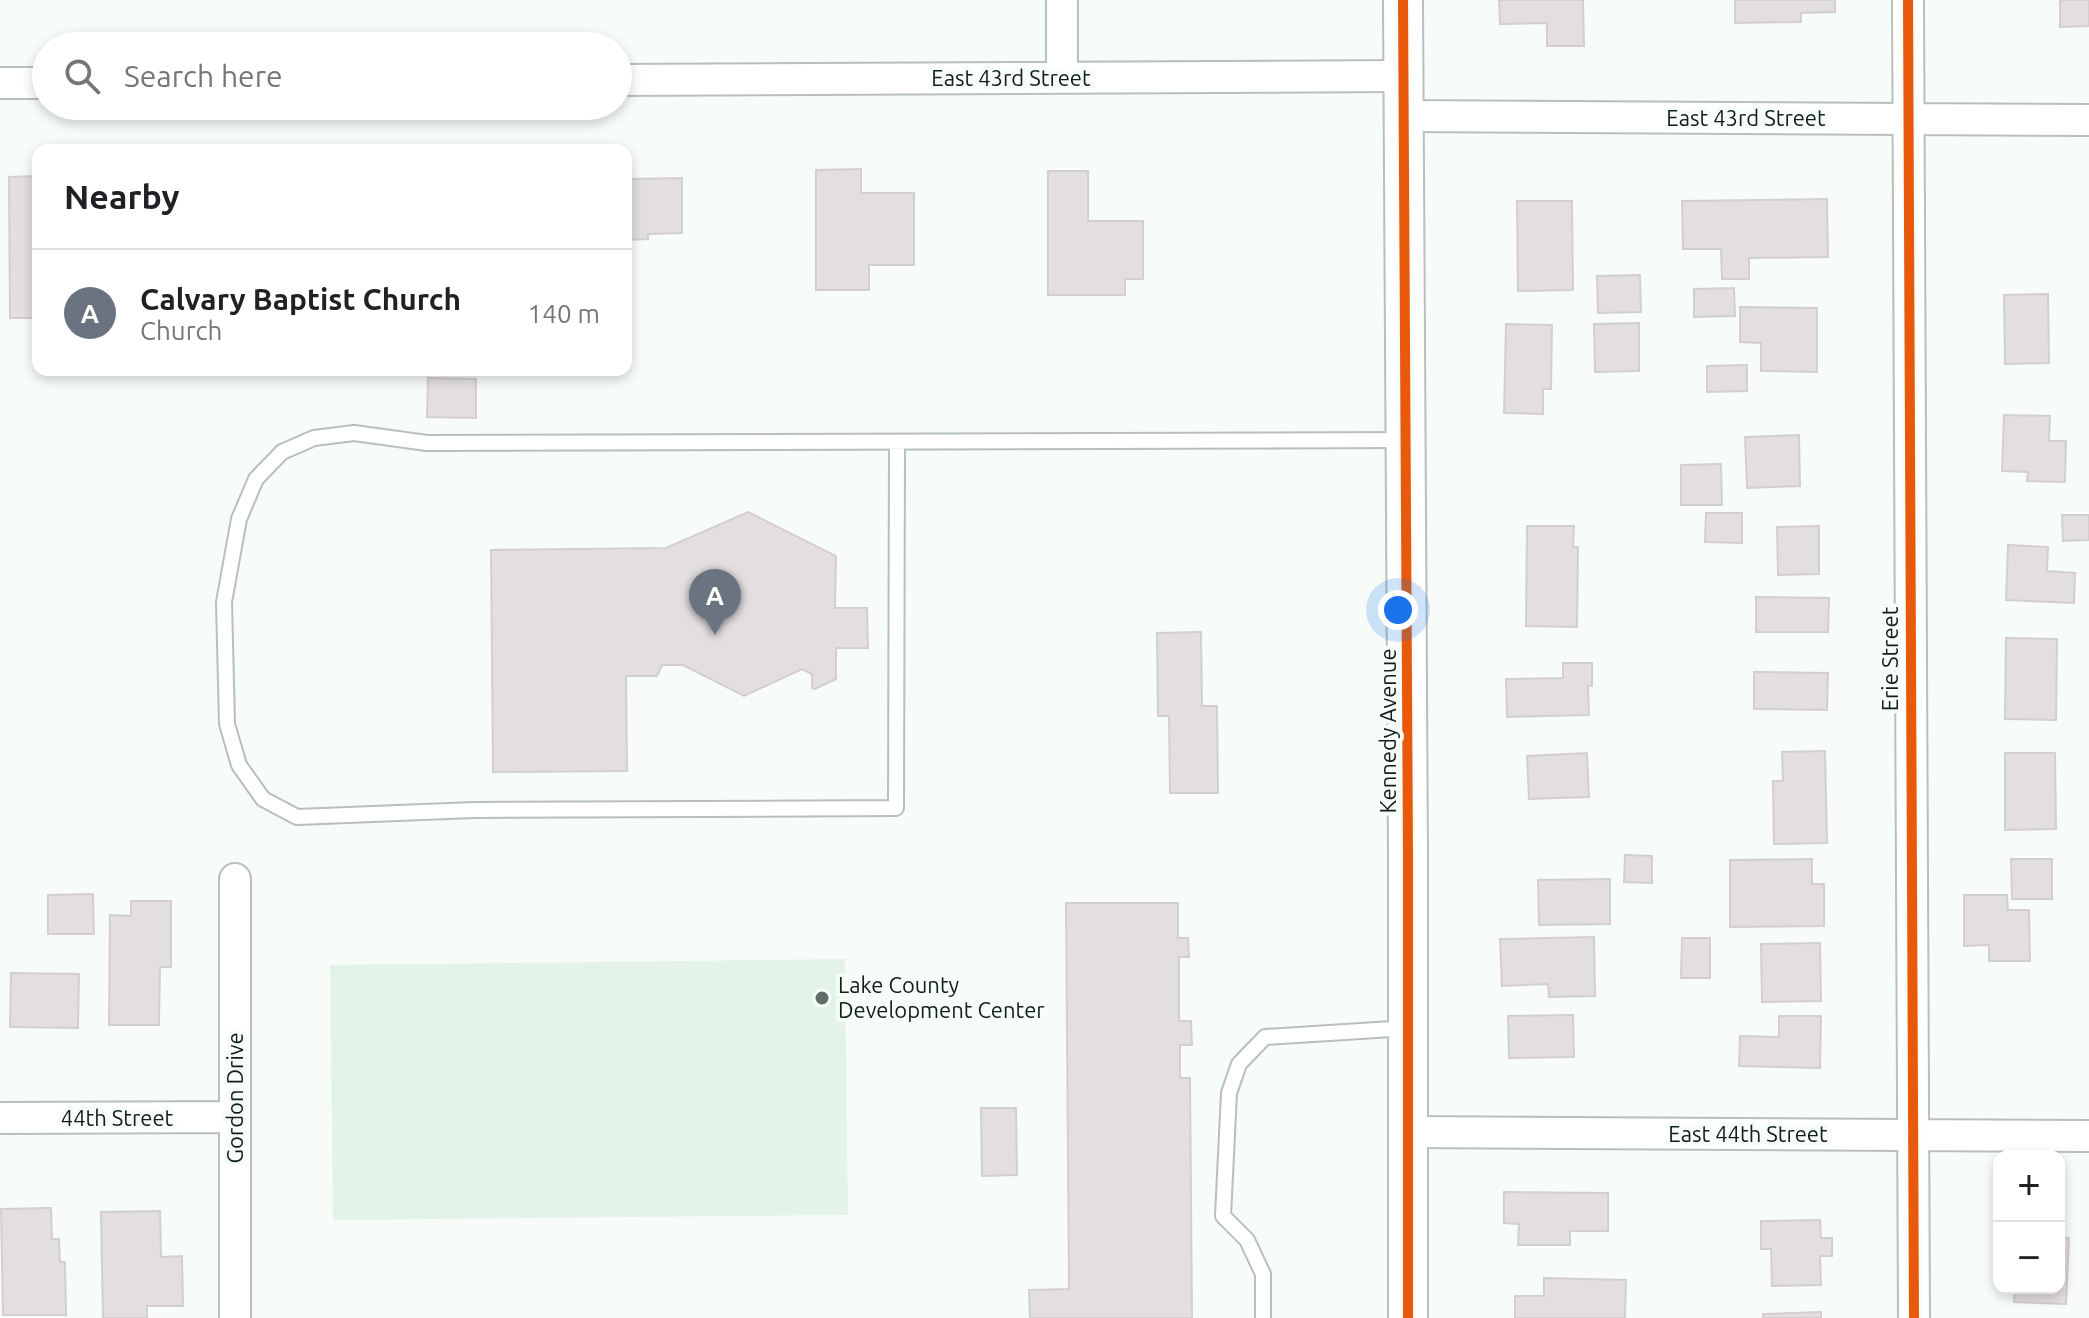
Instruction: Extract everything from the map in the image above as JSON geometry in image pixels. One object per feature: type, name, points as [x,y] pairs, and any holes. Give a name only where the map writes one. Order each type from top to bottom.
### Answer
[{"type":"street","points":[[1062,0],[1062,78]]},
{"type":"street","name":"Kennedy Avenue","points":[[1403,0],[1408,1318]]},
{"type":"street","name":"Erie Street","points":[[1908,0],[1914,1318]]},
{"type":"street","name":"East 43rd Street","points":[[632,80],[1403,76]]},
{"type":"street","points":[[0,83],[32,83]]},
{"type":"street","name":"East 43rd Street","points":[[1403,116],[2089,120]]},
{"type":"street","name":"Gordon Drive","points":[[235,879],[235,1318]]},
{"type":"street","name":"44th Street","points":[[0,1118],[234,1117]]},
{"type":"street","name":"East 44th Street","points":[[1408,1132],[2089,1136]]},
{"type":"lane","points":[[897,442],[896,808],[474,810],[297,817],[263,799],[239,765],[227,724],[224,602],[239,519],[256,479],[282,452],[314,438],[354,433],[427,443],[1406,440]]},
{"type":"lane","points":[[1263,1318],[1263,1274],[1247,1240],[1223,1216],[1229,1093],[1239,1064],[1265,1037],[1408,1028]]},
{"type":"shaded area","points":[[845,959],[848,1215],[333,1220],[330,965]]},
{"type":"building","points":[[1499,0],[1583,0],[1584,46],[1547,46],[1547,23],[1500,24]]},
{"type":"building","points":[[1735,0],[1835,0],[1835,12],[1801,13],[1801,22],[1735,23]]},
{"type":"building","points":[[2060,0],[2089,0],[2089,26],[2060,27]]},
{"type":"building","points":[[861,169],[861,193],[914,193],[914,265],[869,265],[869,290],[816,290],[816,170]]},
{"type":"building","points":[[1048,171],[1088,171],[1088,221],[1143,221],[1143,279],[1125,279],[1125,295],[1048,295]]},
{"type":"building","points":[[32,176],[32,318],[10,318],[9,177]]},
{"type":"building","points":[[682,178],[682,233],[648,234],[648,239],[632,240],[632,179]]},
{"type":"building","points":[[1827,199],[1828,257],[1749,258],[1749,279],[1722,279],[1721,249],[1683,249],[1682,201]]},
{"type":"building","points":[[1517,201],[1572,201],[1573,290],[1518,291]]},
{"type":"building","points":[[1640,275],[1641,312],[1598,313],[1597,276]]},
{"type":"building","points":[[1734,288],[1735,316],[1694,317],[1694,289]]},
{"type":"building","points":[[2048,294],[2049,363],[2005,364],[2004,295]]},
{"type":"building","points":[[1740,307],[1817,308],[1817,372],[1761,371],[1761,343],[1740,342]]},
{"type":"building","points":[[1639,323],[1639,371],[1595,372],[1594,324]]},
{"type":"building","points":[[1506,324],[1552,325],[1551,389],[1543,389],[1543,414],[1504,413]]},
{"type":"building","points":[[1747,365],[1747,391],[1707,392],[1707,366]]},
{"type":"building","points":[[428,378],[476,379],[476,418],[427,417]]},
{"type":"building","points":[[2004,415],[2050,416],[2049,441],[2066,441],[2065,482],[2027,481],[2028,472],[2002,471]]},
{"type":"building","points":[[1799,435],[1800,486],[1747,488],[1745,437]]},
{"type":"building","points":[[1721,464],[1722,505],[1681,505],[1681,465]]},
{"type":"building","points":[[748,512],[836,556],[835,608],[867,608],[868,648],[836,648],[836,679],[815,689],[812,688],[812,674],[802,669],[744,696],[683,665],[662,665],[657,676],[626,676],[627,771],[493,772],[491,550],[666,548]]},
{"type":"building","points":[[1706,513],[1742,513],[1742,543],[1705,542]]},
{"type":"building","points":[[2062,515],[2089,515],[2089,540],[2063,541]]},
{"type":"building","points":[[1527,526],[1574,526],[1573,547],[1578,547],[1577,627],[1526,626]]},
{"type":"building","points":[[1819,526],[1819,574],[1778,575],[1777,527]]},
{"type":"building","points":[[2008,545],[2048,547],[2047,571],[2075,573],[2074,603],[2006,600]]},
{"type":"building","points":[[1756,597],[1829,598],[1828,632],[1756,632]]},
{"type":"building","points":[[1201,632],[1202,706],[1217,706],[1218,793],[1170,793],[1169,716],[1158,716],[1157,633]]},
{"type":"building","points":[[2006,638],[2057,639],[2056,720],[2005,719]]},
{"type":"building","points":[[1563,663],[1592,663],[1592,686],[1588,686],[1589,715],[1507,717],[1506,679],[1563,678]]},
{"type":"building","points":[[1754,672],[1828,673],[1827,710],[1754,709]]},
{"type":"building","points":[[1825,751],[1827,843],[1774,844],[1773,781],[1783,781],[1782,752]]},
{"type":"building","points":[[1587,753],[1589,797],[1529,799],[1527,756]]},
{"type":"building","points":[[2005,753],[2055,753],[2056,829],[2005,830]]},
{"type":"building","points":[[1625,855],[1652,856],[1652,883],[1624,882]]},
{"type":"building","points":[[1812,859],[1812,884],[1824,884],[1824,926],[1730,927],[1730,860]]},
{"type":"building","points":[[2011,859],[2052,859],[2052,899],[2012,899]]},
{"type":"building","points":[[1610,879],[1610,924],[1539,925],[1538,880]]},
{"type":"building","points":[[93,894],[94,934],[48,934],[48,895]]},
{"type":"building","points":[[1964,895],[2007,895],[2008,910],[2029,910],[2030,961],[1989,961],[1989,945],[1964,946]]},
{"type":"building","points":[[131,901],[171,901],[171,967],[160,967],[159,1025],[109,1025],[110,915],[131,916]]},
{"type":"building","points":[[1066,903],[1178,903],[1178,938],[1188,938],[1189,957],[1179,957],[1179,1021],[1191,1021],[1192,1045],[1180,1045],[1180,1078],[1190,1078],[1192,1318],[1030,1318],[1029,1290],[1069,1289]]},
{"type":"building","points":[[1594,937],[1595,996],[1549,997],[1548,984],[1502,986],[1500,939]]},
{"type":"building","points":[[1682,938],[1710,938],[1710,978],[1681,978]]},
{"type":"building","points":[[1820,943],[1821,1001],[1762,1002],[1761,944]]},
{"type":"building","points":[[11,973],[79,974],[78,1028],[10,1027]]},
{"type":"building","points":[[1573,1015],[1574,1057],[1509,1058],[1508,1016]]},
{"type":"building","points":[[1779,1016],[1821,1016],[1820,1068],[1739,1066],[1740,1036],[1779,1037]]},
{"type":"building","points":[[981,1108],[1016,1108],[1017,1175],[982,1176]]},
{"type":"building","points":[[1504,1192],[1608,1193],[1608,1231],[1570,1231],[1570,1245],[1518,1245],[1519,1224],[1504,1223]]},
{"type":"building","points":[[51,1208],[52,1239],[59,1239],[60,1262],[65,1262],[66,1315],[3,1315],[1,1209]]},
{"type":"building","points":[[160,1211],[161,1257],[182,1256],[183,1306],[147,1306],[147,1318],[103,1318],[101,1212]]},
{"type":"building","points":[[1820,1220],[1821,1238],[1832,1238],[1832,1256],[1820,1256],[1821,1285],[1772,1286],[1771,1249],[1761,1249],[1761,1221]]},
{"type":"building","points":[[2065,1238],[2069,1238],[2066,1304],[2014,1302],[2014,1294],[2065,1294]]},
{"type":"building","points":[[1544,1278],[1626,1280],[1625,1318],[1515,1318],[1515,1296],[1544,1296]]},
{"type":"building","points":[[1821,1312],[1821,1318],[1763,1318],[1763,1314]]},
{"type":"cycle path","points":[[1403,0],[1408,1318]]},
{"type":"cycle path","points":[[1908,0],[1914,1318]]},
{"type":"place","name":"Calvary Baptist Church","points":[[715,635]]},
{"type":"place","name":"Lake County Development Center","points":[[822,998]]}]
